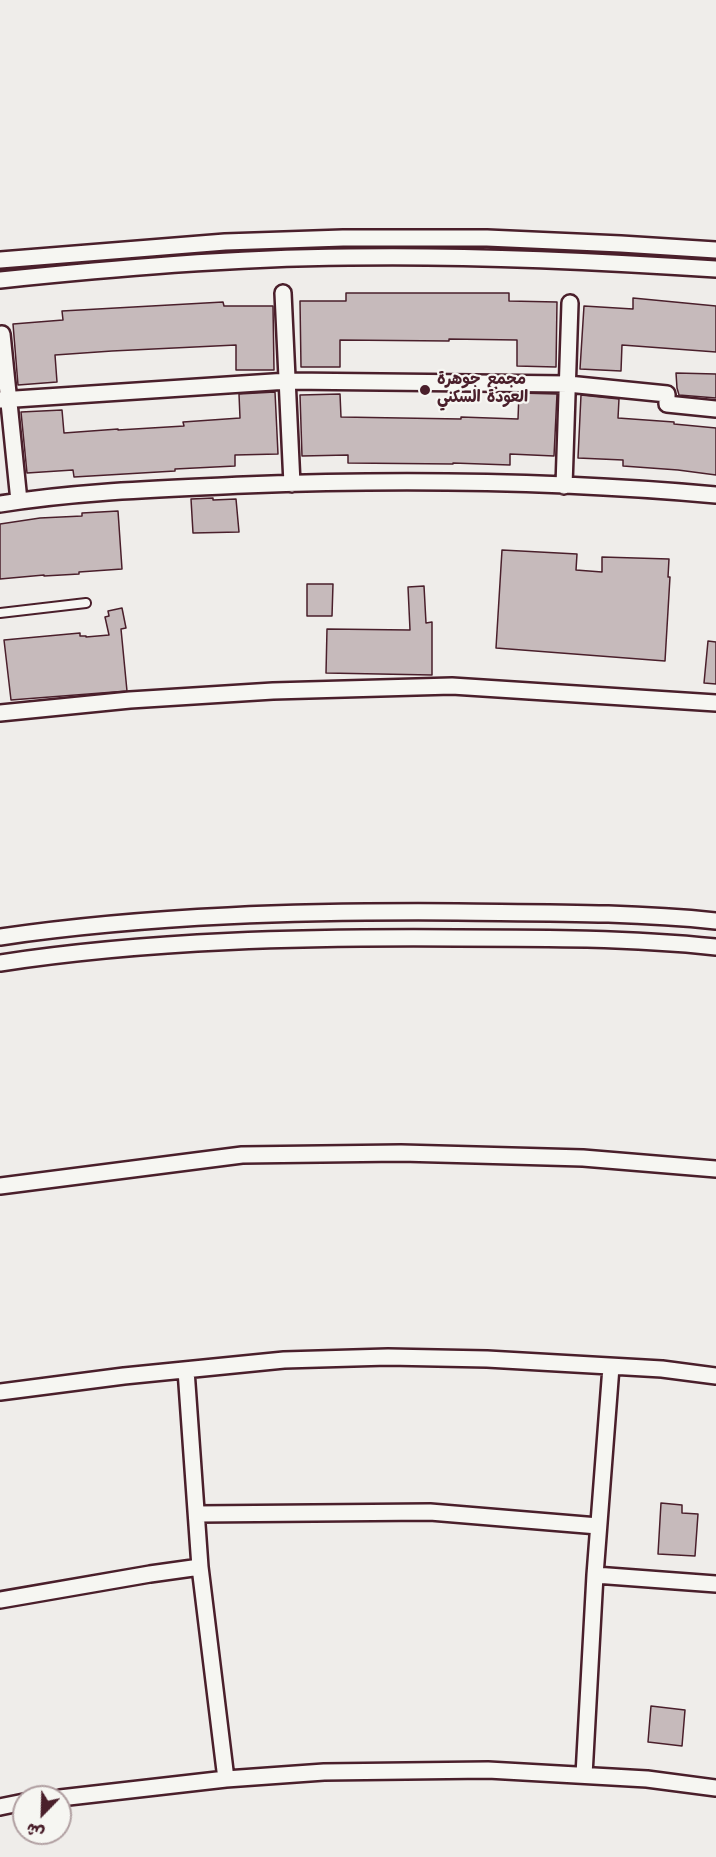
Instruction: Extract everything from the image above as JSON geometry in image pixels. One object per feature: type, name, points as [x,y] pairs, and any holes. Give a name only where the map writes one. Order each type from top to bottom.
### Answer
[{"type":"street","points":[[0,260],[225,242],[343,238],[487,238],[716,250]]},
{"type":"street","points":[[0,280],[226,261],[347,257],[493,258],[716,268]]},
{"type":"street","points":[[283,293],[292,484]]},
{"type":"street","points":[[564,486],[570,303]]},
{"type":"street","points":[[2,334],[5,399],[19,501]]},
{"type":"street","points":[[5,399],[288,381],[568,384],[667,394],[667,404],[716,409]]},
{"type":"street","points":[[0,504],[184,488],[450,482],[716,495]]},
{"type":"street","points":[[0,713],[130,700],[273,691],[453,686],[716,703]]},
{"type":"street","points":[[0,937],[160,920],[353,912],[546,913],[676,917],[716,921]]},
{"type":"street","points":[[0,963],[162,945],[354,937],[545,938],[673,942],[716,947]]},
{"type":"street","points":[[0,1185],[242,1155],[401,1153],[488,1155],[583,1158],[716,1169]]},
{"type":"street","points":[[0,1392],[284,1360],[388,1357],[488,1359],[662,1369],[716,1376]]},
{"type":"street","points":[[584,1775],[598,1526],[611,1367]]},
{"type":"street","points":[[186,1370],[200,1567],[226,1779]]},
{"type":"street","points":[[198,1514],[430,1512],[598,1526]]},
{"type":"street","points":[[0,1600],[200,1567]]},
{"type":"street","points":[[595,1575],[716,1584]]},
{"type":"street","points":[[72,1797],[226,1779],[324,1772],[488,1770],[647,1779],[716,1788]]},
{"type":"lane","points":[[0,613],[86,603]]},
{"type":"building","points":[[346,293],[509,293],[509,301],[557,302],[556,367],[517,366],[517,340],[449,339],[449,341],[340,340],[340,367],[301,367],[300,301],[346,301]]},
{"type":"building","points":[[633,298],[716,306],[716,352],[622,345],[621,371],[580,369],[584,306],[633,309]]},
{"type":"building","points":[[223,302],[224,306],[273,306],[274,370],[236,370],[236,345],[112,351],[55,355],[57,382],[18,385],[13,324],[63,320],[62,311]]},
{"type":"building","points":[[676,373],[716,374],[716,398],[679,395]]},
{"type":"building","points":[[275,392],[278,454],[235,455],[235,466],[175,469],[175,471],[74,477],[73,470],[27,473],[21,412],[62,410],[64,433],[184,426],[183,422],[240,418],[239,394]]},
{"type":"building","points":[[519,393],[557,394],[554,456],[510,454],[510,465],[348,463],[348,455],[302,456],[300,395],[340,394],[341,417],[518,419]]},
{"type":"building","points":[[581,395],[619,399],[618,418],[716,428],[716,475],[623,466],[623,460],[578,458]]},
{"type":"building","points":[[213,498],[213,500],[236,499],[239,532],[193,533],[191,499]]},
{"type":"building","points":[[118,511],[122,569],[0,579],[0,524],[40,518],[82,516],[82,513]]},
{"type":"building","points":[[502,550],[577,554],[576,570],[602,572],[602,557],[669,559],[665,661],[496,648]]},
{"type":"building","points":[[307,584],[333,584],[332,616],[307,616]]},
{"type":"building","points":[[424,586],[426,623],[432,622],[432,675],[326,673],[327,629],[410,630],[408,587]]},
{"type":"building","points":[[122,608],[126,628],[121,629],[127,691],[11,700],[4,640],[80,633],[80,636],[86,637],[109,635],[105,617],[109,616],[108,611]]},
{"type":"building","points":[[708,641],[716,642],[716,684],[704,683]]},
{"type":"building","points":[[661,1503],[682,1505],[682,1513],[698,1514],[695,1556],[658,1554]]},
{"type":"building","points":[[651,1706],[685,1710],[682,1746],[648,1742]]},
{"type":"place","name":"مجمع جوهرة العودة السكني","points":[[425,390]]}]
